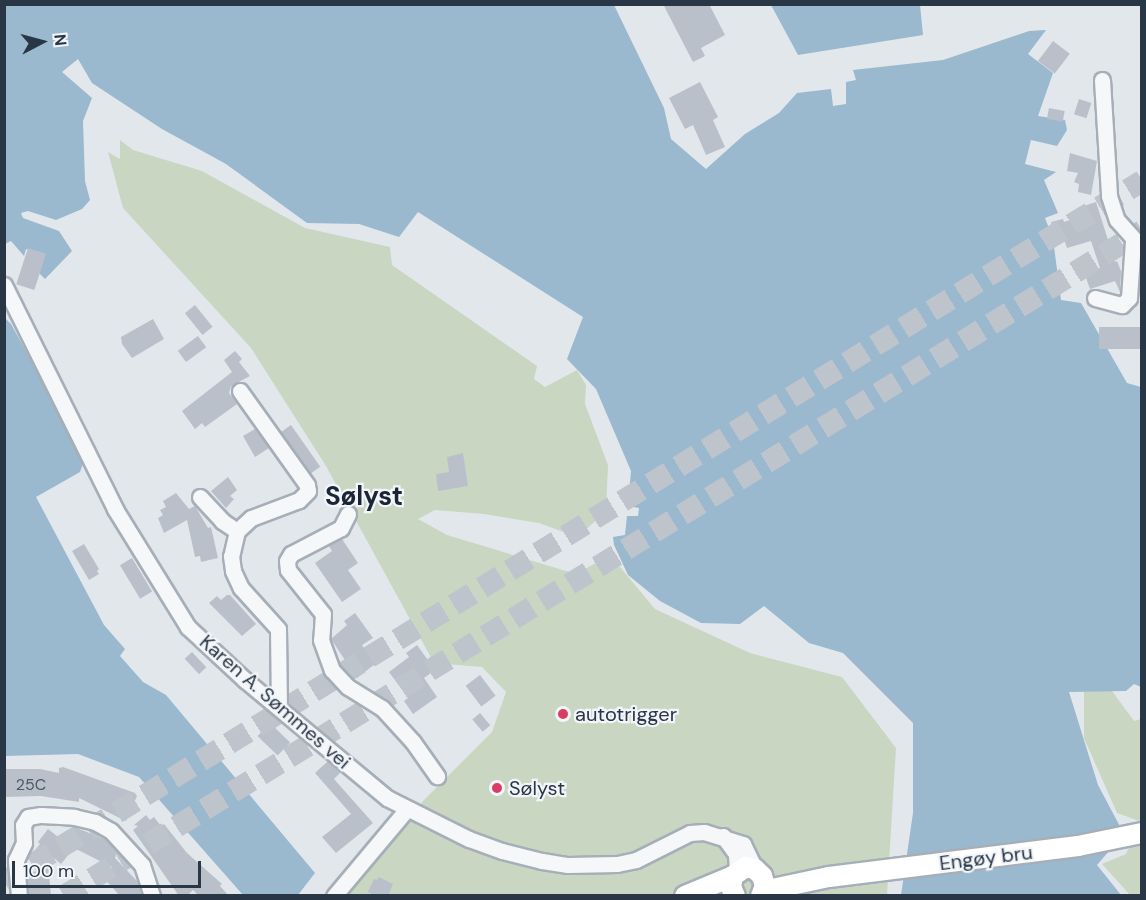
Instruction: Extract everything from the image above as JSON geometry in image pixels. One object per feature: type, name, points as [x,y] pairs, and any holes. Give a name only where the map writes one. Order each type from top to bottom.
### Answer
[{"type":"main road","name":"Engøy bru","points":[[685,896],[759,880],[829,877],[1077,846],[1142,833]]},
{"type":"main road","points":[[735,896],[730,886],[759,880]]},
{"type":"street","points":[[1095,298],[1122,305],[1129,298],[1137,244],[1117,220],[1109,196],[1102,80]]},
{"type":"street","name":"Karen A. Sømmes vei","points":[[4,285],[115,509],[188,627],[219,657],[387,798],[469,839],[502,851],[568,865],[599,866],[636,860],[690,833],[704,832],[723,836],[759,880]]},
{"type":"street","points":[[240,391],[303,476],[308,491],[299,500],[289,505],[251,518],[237,531],[231,556],[233,571],[241,588],[279,629],[279,707]]},
{"type":"street","points":[[200,497],[222,521],[237,531]]},
{"type":"street","points":[[348,514],[341,528],[291,554],[287,563],[288,570],[323,615],[321,640],[332,670],[348,687],[382,708],[413,742],[437,776]]},
{"type":"street","points":[[334,896],[407,809]]},
{"type":"street","points":[[19,896],[16,861],[24,843],[23,825],[28,818],[41,815],[74,817],[95,822],[111,831],[126,844],[142,865],[152,896]]},
{"type":"green space","points":[[120,140],[133,150],[202,171],[305,228],[390,247],[392,265],[537,366],[534,379],[545,387],[577,370],[586,385],[585,404],[608,465],[606,512],[577,537],[539,523],[484,514],[435,510],[418,519],[447,535],[576,574],[610,555],[655,609],[750,653],[842,677],[896,748],[887,895],[347,895],[424,800],[492,732],[506,692],[482,667],[434,663],[326,466],[251,348],[123,208],[108,152],[120,159]]},
{"type":"green space","points":[[1084,691],[1112,691],[1134,721],[1141,719],[1141,895],[1130,895],[1102,864],[1126,854],[1139,821],[1117,813],[1084,738]]},
{"type":"water","points":[[4,5],[614,5],[664,108],[671,139],[706,169],[745,134],[779,113],[797,93],[831,89],[833,106],[846,104],[846,82],[856,80],[853,70],[943,60],[1029,31],[1046,30],[1028,54],[1053,73],[1038,116],[1065,120],[1067,130],[1057,146],[1031,140],[1025,164],[1056,172],[1044,180],[1058,213],[1045,218],[1053,239],[1061,300],[1081,303],[1127,383],[1141,387],[1141,687],[1134,684],[1126,691],[1069,692],[1098,785],[1124,834],[1097,865],[1121,895],[901,895],[913,813],[913,723],[843,653],[809,643],[764,606],[740,624],[701,623],[660,601],[628,575],[614,545],[613,537],[625,535],[627,516],[638,516],[639,508],[628,506],[631,471],[596,389],[567,359],[583,317],[418,212],[399,237],[359,224],[307,223],[226,164],[162,129],[92,83],[78,59],[62,72],[92,98],[83,121],[85,181],[90,200],[82,209],[56,220],[28,211],[21,213],[23,218],[59,231],[72,251],[45,279],[39,273],[45,255],[26,249],[24,256],[11,241],[5,244]]},
{"type":"water","points":[[771,5],[920,5],[923,35],[798,55]]},
{"type":"water","points":[[4,317],[11,324],[85,458],[80,472],[36,497],[104,625],[125,649],[120,656],[143,682],[166,695],[315,873],[298,895],[243,895],[139,777],[78,754],[5,756]]},
{"type":"building","points":[[663,4],[709,4],[725,35],[701,48],[705,56],[693,62]]},
{"type":"building","points":[[1053,41],[1070,54],[1055,74],[1038,61]]},
{"type":"building","points":[[700,82],[718,117],[713,120],[725,147],[706,155],[693,125],[685,129],[669,98]]},
{"type":"building","points":[[1079,99],[1091,103],[1086,118],[1074,114]]},
{"type":"building","points":[[1049,108],[1065,111],[1063,122],[1047,119]]},
{"type":"building","points":[[1070,153],[1097,161],[1091,195],[1078,192],[1079,184],[1074,182],[1078,173],[1067,171]]},
{"type":"building","points":[[1096,202],[1115,262],[1117,261],[1121,271],[1120,292],[1115,281],[1090,289],[1085,275],[1100,268],[1091,241],[1067,248],[1062,234],[1055,236],[1051,222],[1063,219],[1064,222],[1084,215],[1081,207]]},
{"type":"building","points":[[28,248],[46,254],[34,290],[16,284]]},
{"type":"building","points":[[195,305],[213,327],[203,335],[185,313]]},
{"type":"building","points":[[153,319],[164,339],[132,358],[122,344],[121,337]]},
{"type":"building","points":[[1099,327],[1142,327],[1142,349],[1099,349]]},
{"type":"building","points":[[198,336],[206,347],[186,362],[178,351]]},
{"type":"building","points":[[235,351],[242,359],[239,362],[250,376],[231,386],[229,393],[237,404],[205,427],[202,423],[195,429],[182,411],[232,372],[224,360]]},
{"type":"building","points":[[291,425],[320,467],[310,474],[281,432]]},
{"type":"building","points":[[255,429],[269,448],[255,457],[243,436]]},
{"type":"building","points":[[463,453],[468,486],[438,491],[436,474],[449,472],[447,457]]},
{"type":"building","points":[[228,477],[237,490],[230,496],[234,499],[226,508],[211,491]]},
{"type":"building","points":[[176,493],[189,509],[195,506],[208,528],[211,527],[218,558],[201,562],[200,556],[195,557],[187,520],[164,533],[158,518],[163,515],[160,510],[166,507],[163,501]]},
{"type":"building","points":[[342,539],[358,563],[348,570],[361,589],[342,602],[315,563],[332,551],[329,546]]},
{"type":"building","points":[[84,544],[99,569],[97,571],[99,574],[89,580],[72,551]]},
{"type":"building","points":[[132,558],[152,591],[140,599],[120,565]]},
{"type":"building","points":[[230,595],[256,624],[242,636],[209,603],[217,596],[221,600]]},
{"type":"building","points":[[355,613],[373,638],[362,645],[375,664],[357,678],[331,639],[347,625],[344,621]]},
{"type":"building","points":[[417,645],[435,670],[424,678],[437,697],[413,714],[404,701],[408,698],[389,672],[409,657],[406,653]]},
{"type":"building","points":[[192,652],[206,667],[199,674],[185,659]]},
{"type":"building","points":[[480,675],[496,696],[481,707],[466,686]]},
{"type":"building","points":[[480,713],[490,725],[483,732],[472,719]]},
{"type":"building","points":[[270,723],[290,742],[278,755],[257,736]]},
{"type":"building","points":[[328,761],[341,772],[334,779],[373,823],[336,853],[322,837],[351,814],[315,773]]},
{"type":"building","points":[[63,767],[135,793],[137,796],[126,821],[79,798],[79,802],[41,796],[4,797],[4,769],[40,769],[59,773],[59,768]]},
{"type":"building","points":[[146,815],[150,820],[154,817],[161,826],[164,824],[187,853],[222,884],[220,886],[229,896],[199,896],[193,890],[187,896],[179,896],[133,830],[138,826],[134,825]]},
{"type":"building","points":[[74,827],[105,839],[117,852],[115,858],[137,881],[142,896],[120,896],[102,876],[112,867],[74,848],[61,864],[47,852],[51,896],[29,896],[27,872],[43,871],[28,859],[40,844],[38,842],[48,829],[67,844]]},
{"type":"building","points":[[379,877],[393,884],[388,896],[376,896],[368,892],[374,879],[377,880]]},
{"type":"tunnel","points":[[4,882],[1142,181]]},
{"type":"tunnel","points":[[64,896],[1142,231]]},
{"type":"place","name":"autotrigger","points":[[563,714]]},
{"type":"place","name":"Sølyst","points":[[497,788]]},
{"type":"district","name":"Sølyst","points":[[364,497]]}]
